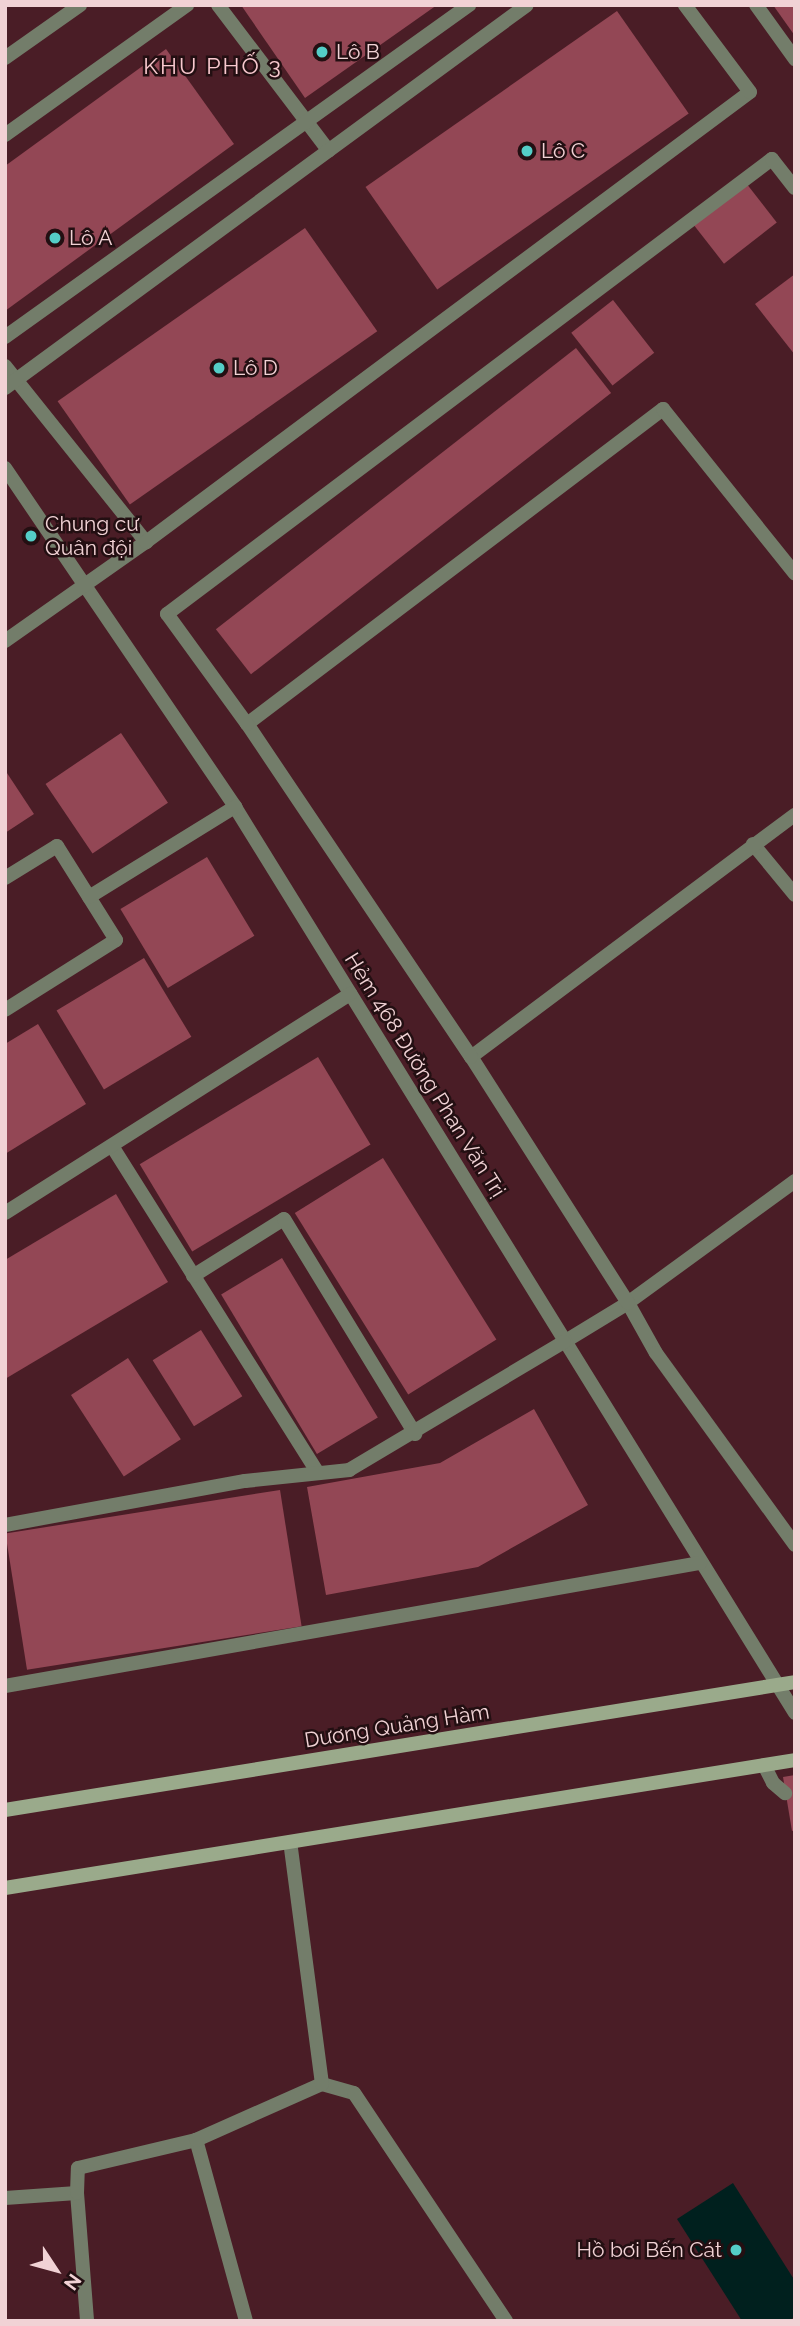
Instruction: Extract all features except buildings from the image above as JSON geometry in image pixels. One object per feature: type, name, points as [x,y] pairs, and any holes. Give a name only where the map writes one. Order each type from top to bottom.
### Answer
[{"type":"street","points":[[5,58],[80,5]]},
{"type":"street","points":[[5,135],[187,5]]},
{"type":"street","points":[[218,5],[329,151]]},
{"type":"street","points":[[5,337],[469,5]]},
{"type":"street","points":[[10,384],[527,5]]},
{"type":"street","points":[[5,641],[146,542],[750,92],[685,5]]},
{"type":"street","points":[[756,5],[795,59]]},
{"type":"street","points":[[795,188],[772,159],[167,614],[247,724],[471,1058],[628,1303],[656,1353],[790,1529],[795,1545]]},
{"type":"street","points":[[5,366],[10,384],[146,542]]},
{"type":"street","points":[[247,724],[663,409],[795,574]]},
{"type":"street","name":"Hẻm 468 Đường Phan Văn Trị","points":[[5,468],[235,807],[795,1713]]},
{"type":"street","points":[[89,897],[235,807]]},
{"type":"street","points":[[471,1058],[795,815]]},
{"type":"street","points":[[753,844],[795,895]]},
{"type":"street","points":[[5,878],[57,846],[116,940],[5,1010]]},
{"type":"street","points":[[5,1213],[350,994]]},
{"type":"street","points":[[112,1146],[317,1472]]},
{"type":"street","points":[[5,1525],[317,1472],[349,1470],[415,1434],[628,1303],[795,1181]]},
{"type":"street","points":[[193,1276],[284,1219],[415,1434]]},
{"type":"street","points":[[5,1686],[700,1563]]},
{"type":"street","name":"Dương Quảng Hàm","points":[[5,1810],[795,1682]]},
{"type":"street","points":[[5,1888],[795,1760]]},
{"type":"street","points":[[764,1765],[773,1783],[785,1793]]},
{"type":"street","points":[[290,1842],[322,2084]]},
{"type":"street","points":[[87,2321],[76,2193],[78,2168],[196,2140],[322,2084],[354,2093],[506,2321]]},
{"type":"street","points":[[196,2140],[246,2321]]},
{"type":"street","points":[[5,2198],[76,2193]]},
{"type":"water","name":"Hồ bơi Bến Cát","points":[[733,2183],[795,2281],[795,2317],[788,2321],[742,2321],[677,2219]]},
{"type":"place","name":"Lô B","points":[[322,52]]},
{"type":"place","name":"Lô C","points":[[527,151]]},
{"type":"place","name":"Lô A","points":[[55,238]]},
{"type":"place","name":"Lô D","points":[[219,368]]},
{"type":"place","name":"Chung cư Quân đội","points":[[31,536]]},
{"type":"place","name":"Hồ bơi Bến Cát","points":[[736,2250]]},
{"type":"district","name":"KHU PHỐ 3","points":[[213,66]]}]
